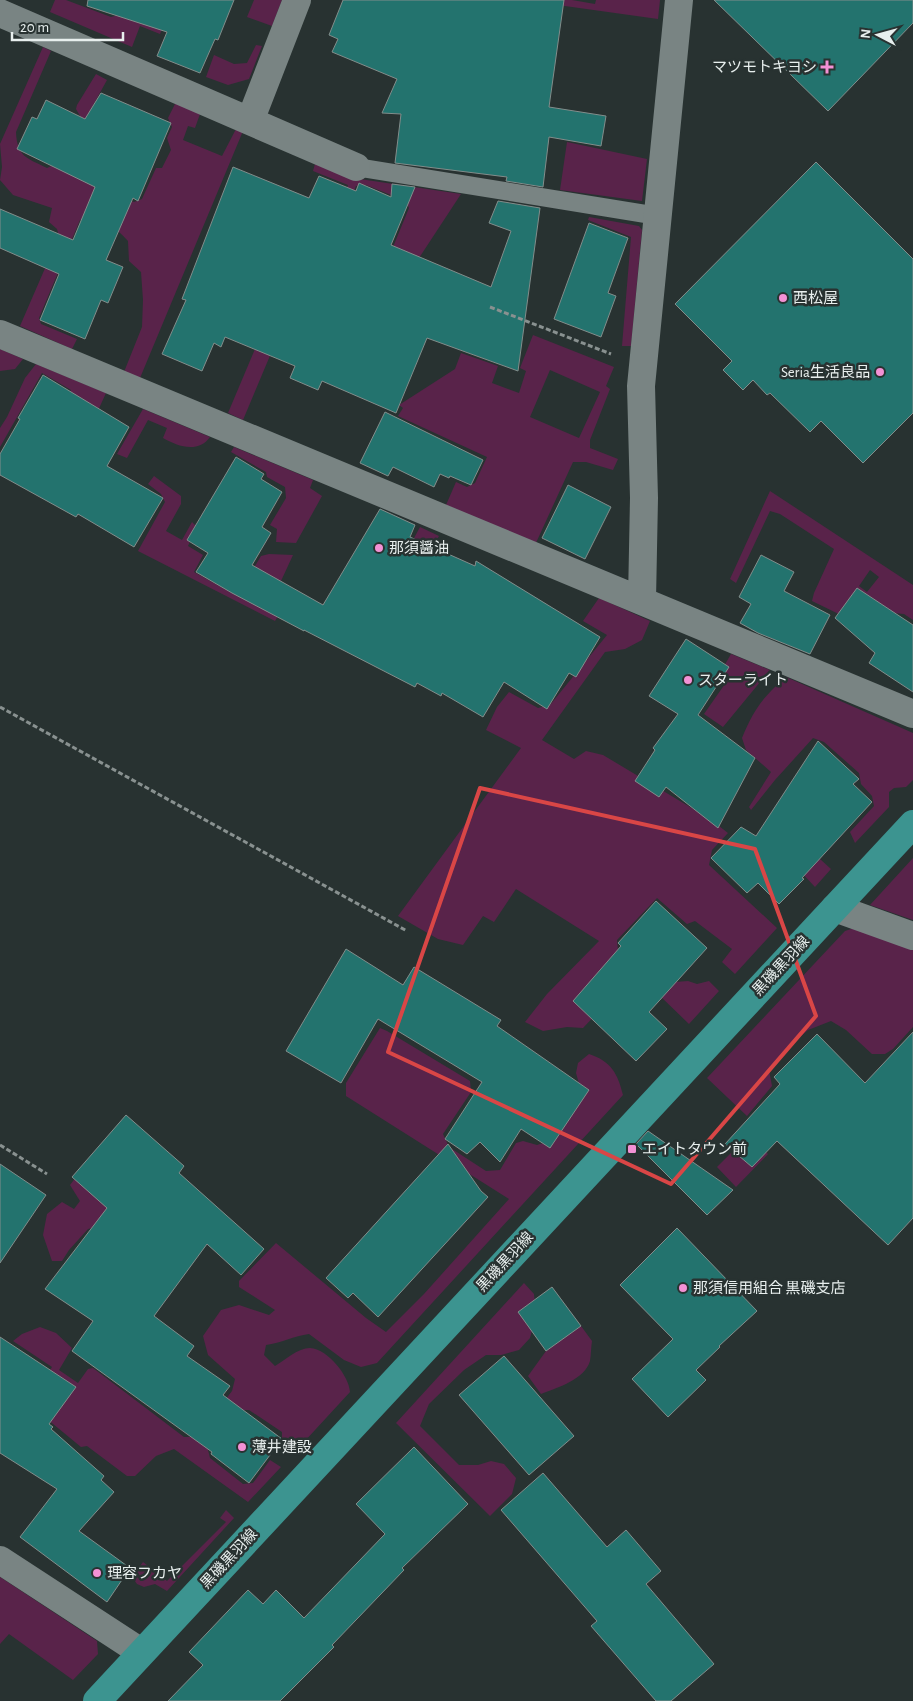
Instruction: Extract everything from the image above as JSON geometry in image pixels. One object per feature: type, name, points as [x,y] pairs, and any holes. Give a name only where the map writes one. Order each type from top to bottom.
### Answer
[{"type":"main road","name":"黒磯黒羽線","points":[[97,1701],[913,824]]},
{"type":"street","points":[[250,121],[297,0]]},
{"type":"street","points":[[642,600],[644,498],[641,386],[679,0]]},
{"type":"street","points":[[0,13],[356,167]]},
{"type":"street","points":[[0,334],[913,714]]},
{"type":"street","points":[[835,908],[913,936]]},
{"type":"street","points":[[0,1560],[141,1652]]},
{"type":"lane","points":[[356,167],[658,216]]},
{"type":"path","points":[[490,308],[643,366]]},
{"type":"path","points":[[0,707],[407,931]]},
{"type":"path","points":[[0,1145],[47,1174]]},
{"type":"highlighted area","points":[[480,788],[755,849],[816,1016],[671,1184],[388,1052]]},
{"type":"shaded area","points":[[55,0],[66,0],[111,17],[174,0],[160,34],[140,26],[132,47],[50,12]]},
{"type":"shaded area","points":[[254,0],[282,0],[272,26],[247,17]]},
{"type":"shaded area","points":[[522,0],[572,0],[595,4],[596,0],[660,0],[658,19]]},
{"type":"shaded area","points":[[256,45],[262,46],[249,79],[228,85],[206,77],[214,55],[234,64],[247,63]]},
{"type":"shaded area","points":[[43,47],[51,51],[16,132],[18,147],[24,156],[47,168],[56,164],[83,121],[76,109],[77,105],[96,74],[107,80],[91,109],[106,118],[95,186],[134,202],[142,199],[156,168],[162,168],[171,150],[167,138],[172,127],[168,118],[176,102],[200,114],[195,128],[188,126],[183,140],[222,156],[236,129],[243,131],[140,378],[124,372],[142,327],[141,272],[129,261],[128,241],[107,223],[94,219],[80,220],[39,318],[41,324],[77,339],[72,349],[20,326],[59,236],[57,229],[49,222],[52,208],[13,195],[0,180],[2,167],[0,144]]},
{"type":"shaded area","points":[[567,142],[647,159],[642,201],[560,190]]},
{"type":"shaded area","points":[[315,164],[353,178],[461,194],[419,258],[393,314],[271,262],[273,248],[294,257],[304,232],[286,224],[298,205],[309,200],[338,211],[348,185],[313,171]],"holes":[[[366,185],[406,201],[409,208],[382,274],[376,276],[336,259],[336,235],[356,186]]]},
{"type":"shaded area","points":[[589,217],[639,226],[642,230],[631,346],[622,346],[631,237],[588,220]]},
{"type":"shaded area","points":[[533,335],[614,367],[606,386],[610,389],[590,440],[590,448],[618,459],[613,470],[586,462],[573,462],[535,545],[446,505],[456,482],[467,487],[475,483],[487,457],[398,416],[403,408],[399,405],[455,369],[461,353],[498,366],[492,383],[519,393],[526,371],[520,368]],"holes":[[[550,370],[600,392],[579,438],[530,417]]]},
{"type":"shaded area","points":[[277,339],[243,420],[228,413],[255,349]]},
{"type":"shaded area","points":[[0,349],[23,359],[15,369],[0,371]]},
{"type":"shaded area","points":[[36,364],[106,393],[91,426],[57,416],[71,390],[42,373],[0,447],[0,428],[25,378]]},
{"type":"shaded area","points":[[143,409],[210,437],[205,442],[194,447],[181,446],[163,438],[167,428],[148,420],[127,458],[117,454]]},
{"type":"shaded area","points":[[234,447],[313,480],[310,488],[322,496],[296,543],[276,542],[277,529],[270,525],[286,498],[285,487],[267,477],[266,472],[231,452]]},
{"type":"shaded area","points":[[154,476],[181,496],[181,504],[166,531],[182,540],[192,522],[197,527],[188,546],[203,555],[194,572],[238,595],[261,556],[269,554],[293,555],[281,581],[293,592],[275,621],[138,551],[165,502],[161,494],[148,484]]},
{"type":"shaded area","points":[[770,491],[913,585],[913,620],[904,614],[894,613],[849,619],[812,601],[834,549],[780,514],[770,511],[736,583],[730,579]],"holes":[[[870,570],[879,577],[867,592],[859,586]]]},
{"type":"shaded area","points":[[420,527],[439,536],[420,569],[399,566]]},
{"type":"shaded area","points":[[599,598],[650,621],[642,640],[625,649],[605,652],[542,740],[574,759],[586,751],[603,755],[710,819],[728,833],[712,850],[709,865],[777,928],[735,974],[722,962],[732,949],[695,921],[687,924],[657,898],[617,940],[618,951],[639,969],[583,1028],[567,1027],[543,1031],[525,1022],[547,994],[599,941],[516,889],[494,922],[483,916],[463,945],[438,939],[398,916],[521,748],[486,730],[497,707],[509,692],[538,708],[550,705],[607,635],[583,621]]},
{"type":"shaded area","points":[[731,654],[770,670],[723,727],[704,714],[727,681],[723,668]]},
{"type":"shaded area","points":[[786,677],[913,733],[913,780],[906,787],[894,788],[889,792],[889,807],[855,843],[850,832],[874,806],[872,796],[861,784],[859,773],[824,742],[813,738],[751,810],[749,807],[771,772],[746,750],[742,738],[760,704]]},
{"type":"shaded area","points":[[798,839],[831,869],[815,887],[783,853]]},
{"type":"shaded area","points":[[913,858],[913,920],[870,905]]},
{"type":"shaded area","points":[[854,928],[913,949],[913,1027],[893,1049],[885,1054],[872,1054],[846,1030],[831,1021],[808,1030],[786,1049],[769,1070],[772,1086],[747,1116],[707,1078],[845,931]]},
{"type":"shaded area","points":[[688,981],[697,984],[709,981],[719,991],[689,1024],[658,994],[675,982]]},
{"type":"shaded area","points":[[380,1028],[470,1081],[471,1092],[443,1134],[449,1147],[486,1171],[500,1170],[516,1143],[523,1141],[537,1145],[552,1140],[582,1094],[576,1073],[578,1063],[589,1054],[603,1060],[612,1069],[619,1081],[623,1095],[377,1363],[361,1367],[344,1360],[309,1334],[266,1345],[264,1355],[275,1366],[296,1352],[305,1349],[310,1348],[324,1353],[342,1371],[350,1392],[292,1455],[282,1447],[282,1432],[249,1410],[238,1410],[208,1450],[210,1458],[243,1484],[253,1483],[270,1460],[281,1467],[248,1502],[174,1449],[156,1456],[135,1476],[127,1476],[87,1446],[81,1447],[41,1414],[37,1390],[52,1367],[13,1341],[22,1334],[40,1327],[56,1333],[72,1348],[59,1370],[78,1383],[88,1369],[93,1368],[184,1437],[197,1437],[232,1391],[235,1379],[208,1355],[203,1336],[221,1310],[239,1305],[269,1315],[275,1310],[239,1287],[239,1281],[276,1243],[366,1318],[386,1332],[424,1294],[509,1199],[346,1096],[346,1083]]},
{"type":"shaded area","points":[[749,1135],[768,1154],[736,1187],[717,1167]]},
{"type":"shaded area","points":[[79,1173],[115,1200],[99,1226],[88,1229],[69,1250],[62,1261],[52,1261],[43,1235],[47,1214],[62,1202],[74,1209],[80,1201],[70,1185]]},
{"type":"shaded area","points":[[524,1283],[534,1294],[536,1315],[530,1338],[519,1350],[501,1355],[486,1355],[464,1370],[429,1404],[420,1426],[459,1465],[478,1465],[491,1461],[504,1464],[516,1478],[512,1494],[490,1516],[396,1423]]},
{"type":"shaded area","points":[[581,1326],[592,1341],[590,1361],[587,1367],[577,1378],[541,1394],[528,1376],[546,1351]]},
{"type":"shaded area","points":[[226,1510],[234,1518],[167,1591],[155,1584],[144,1587],[137,1584],[132,1577],[143,1562],[167,1581],[226,1522],[220,1518]]},
{"type":"shaded area","points":[[0,1577],[97,1641],[98,1654],[73,1680],[9,1634],[0,1644]]},
{"type":"building","points":[[88,0],[234,0],[218,40],[215,39],[200,73],[157,56],[167,32],[87,6]]},
{"type":"building","points":[[343,0],[564,0],[549,107],[606,116],[601,146],[549,137],[543,187],[506,181],[507,177],[395,163],[401,114],[382,113],[397,79],[332,52],[338,39],[329,35]]},
{"type":"building","name":"マツモトキヨシ","points":[[714,0],[913,0],[913,23],[828,111]]},
{"type":"building","points":[[101,93],[171,123],[138,201],[133,198],[106,260],[123,267],[108,303],[101,300],[85,339],[40,320],[59,274],[0,248],[0,209],[73,240],[95,187],[17,149],[32,117],[37,119],[46,100],[85,119]]},
{"type":"building","points":[[816,162],[913,259],[913,413],[863,463],[821,421],[810,432],[770,393],[767,395],[753,380],[743,390],[723,370],[732,361],[675,304]]},
{"type":"building","points":[[233,167],[309,198],[319,176],[356,191],[359,183],[391,197],[392,184],[415,187],[391,245],[491,287],[511,231],[489,223],[498,201],[540,208],[518,371],[427,338],[396,413],[322,381],[318,390],[290,378],[295,366],[225,337],[221,347],[214,343],[202,371],[162,354],[186,300],[182,299]]},
{"type":"building","points":[[589,223],[628,238],[608,293],[616,296],[601,337],[554,319]]},
{"type":"building","points":[[43,375],[129,427],[107,466],[163,498],[134,547],[78,514],[76,517],[0,475],[0,454]]},
{"type":"building","points":[[385,412],[483,460],[471,485],[440,474],[434,487],[393,467],[388,476],[360,463]]},
{"type":"building","points":[[236,457],[264,474],[261,479],[282,492],[262,527],[271,533],[252,565],[323,605],[380,509],[415,525],[410,537],[475,566],[476,561],[600,637],[576,677],[569,673],[547,709],[504,682],[483,717],[442,693],[441,696],[417,683],[415,687],[304,631],[196,572],[208,553],[187,540]]},
{"type":"building","points":[[568,485],[611,507],[585,559],[542,538]]},
{"type":"building","points":[[761,555],[794,572],[784,591],[830,615],[810,654],[758,633],[740,623],[751,604],[739,597]]},
{"type":"building","points":[[857,588],[913,625],[913,692],[869,663],[875,653],[835,618]]},
{"type":"building","points":[[686,639],[729,667],[698,715],[755,758],[718,828],[666,787],[659,797],[635,781],[655,750],[653,748],[678,714],[649,696]]},
{"type":"building","points":[[818,741],[859,779],[853,784],[872,802],[802,878],[804,879],[779,904],[758,883],[747,893],[711,858],[741,827],[756,836]]},
{"type":"building","points":[[656,901],[707,948],[649,1012],[667,1029],[636,1061],[573,1001],[621,946],[618,943]]},
{"type":"building","points":[[346,949],[403,985],[414,967],[501,1020],[497,1026],[589,1090],[550,1148],[521,1129],[500,1162],[480,1142],[467,1154],[445,1139],[482,1082],[378,1019],[341,1083],[286,1051]]},
{"type":"building","points":[[913,1032],[913,1218],[888,1245],[777,1141],[752,1167],[725,1144],[780,1084],[774,1077],[817,1034],[865,1083]]},
{"type":"building","points":[[126,1115],[184,1166],[179,1173],[264,1249],[241,1275],[207,1244],[154,1316],[194,1346],[187,1356],[230,1386],[223,1395],[282,1439],[249,1483],[211,1454],[212,1452],[72,1351],[93,1321],[45,1289],[107,1208],[72,1177]]},
{"type":"building","points":[[648,1131],[733,1190],[707,1215],[636,1144]]},
{"type":"building","points":[[448,1144],[481,1191],[488,1197],[378,1317],[353,1293],[348,1298],[326,1278]]},
{"type":"building","points":[[0,1164],[46,1195],[0,1263]]},
{"type":"building","points":[[677,1228],[757,1311],[696,1370],[706,1380],[668,1417],[632,1379],[673,1339],[620,1285]]},
{"type":"building","points":[[552,1287],[581,1326],[546,1351],[518,1312]]},
{"type":"building","points":[[0,1337],[76,1387],[49,1424],[53,1427],[51,1429],[104,1476],[101,1480],[114,1492],[79,1531],[130,1568],[107,1602],[20,1537],[57,1489],[0,1453]]},
{"type":"building","points":[[504,1356],[574,1436],[529,1475],[459,1395]]},
{"type":"building","points":[[414,1447],[468,1504],[402,1568],[404,1570],[332,1645],[334,1647],[280,1701],[168,1701],[203,1665],[189,1652],[248,1590],[263,1604],[276,1590],[304,1618],[385,1534],[356,1504]]},
{"type":"building","points":[[543,1473],[607,1547],[626,1530],[661,1571],[646,1584],[714,1664],[671,1701],[656,1701],[591,1626],[597,1621],[501,1510]]},
{"type":"place","name":"マツモトキヨシ","points":[[827,67]]},
{"type":"place","name":"西松屋","points":[[783,298]]},
{"type":"place","name":"Seria生活良品","points":[[880,372]]},
{"type":"place","name":"那須醤油","points":[[379,548]]},
{"type":"place","name":"スターライト","points":[[688,680]]},
{"type":"place","name":"エイトタウン前","points":[[632,1149]]},
{"type":"place","name":"那須信用組合 黒磯支店","points":[[683,1288]]},
{"type":"place","name":"薄井建設","points":[[242,1447]]},
{"type":"place","name":"理容フカヤ","points":[[97,1573]]}]
